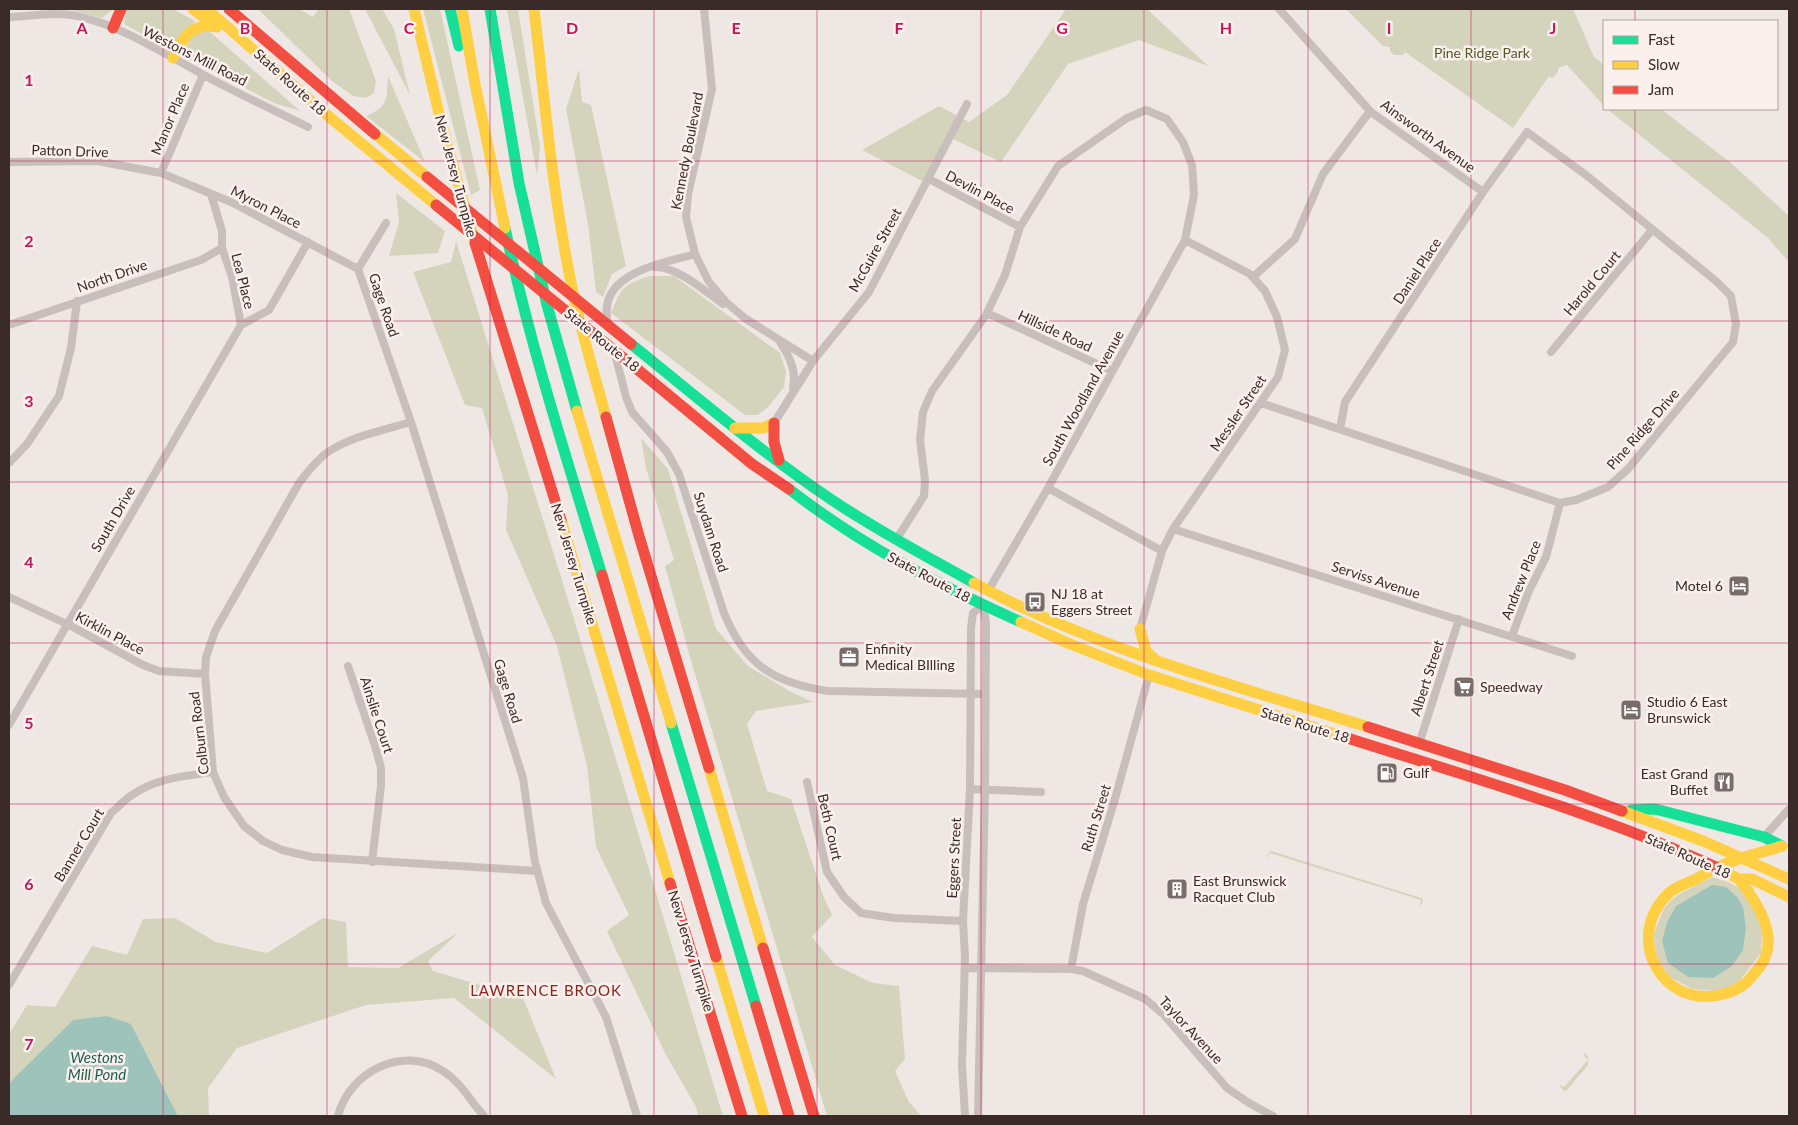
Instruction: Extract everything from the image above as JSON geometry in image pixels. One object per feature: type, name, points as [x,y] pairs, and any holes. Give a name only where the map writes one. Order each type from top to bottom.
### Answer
[{"type":"highway","points":[[113,28],[121,9]]},
{"type":"highway","points":[[193,9],[217,27],[268,72],[304,96]]},
{"type":"highway","name":"State Route 18","points":[[207,9],[274,67],[304,96],[752,464],[821,514],[899,562],[983,605],[1070,644],[1149,675],[1574,809],[1717,867],[1736,864],[1789,879]]},
{"type":"highway","name":"State Route 18","points":[[229,9],[294,66],[735,428],[832,500],[896,540],[989,591],[1054,622],[1117,648],[1565,790],[1703,841],[1736,864],[1752,880],[1789,897]]},
{"type":"highway","points":[[245,9],[267,30],[294,66]]},
{"type":"highway","points":[[403,9],[414,55],[450,161]]},
{"type":"highway","name":"New Jersey Turnpike","points":[[414,9],[426,67],[450,161],[541,454],[708,1010],[742,1116]]},
{"type":"highway","points":[[450,9],[458,43],[475,84]]},
{"type":"highway","name":"New Jersey Turnpike","points":[[462,9],[475,84],[526,319],[764,1116]]},
{"type":"highway","points":[[490,9],[519,183],[547,305],[572,395],[789,1116]]},
{"type":"highway","points":[[534,9],[555,192],[567,264],[584,335],[639,536],[814,1116]]},
{"type":"highway","points":[[173,58],[184,39],[193,29],[201,26],[217,27]]},
{"type":"highway","points":[[735,428],[763,428],[774,422]]},
{"type":"highway","points":[[774,422],[772,436],[779,460]]},
{"type":"highway","points":[[1117,648],[1131,642],[1140,629]]},
{"type":"highway","points":[[1140,629],[1146,651],[1156,660]]},
{"type":"highway","points":[[1622,810],[1655,809],[1764,837],[1782,846],[1736,864]]},
{"type":"highway","points":[[1736,864],[1758,846],[1764,837]]},
{"type":"highway","points":[[1717,867],[1675,888],[1667,895],[1652,917],[1648,930],[1648,952],[1653,966],[1663,980],[1683,992],[1706,998],[1720,996],[1736,990],[1751,979],[1763,960],[1768,939],[1764,918],[1736,864]]},
{"type":"street","name":"Kennedy Boulevard","points":[[704,9],[712,89],[688,194],[686,218],[695,254],[709,282],[727,303],[746,319],[813,361]]},
{"type":"street","name":"Ainsworth Avenue","points":[[1279,9],[1370,111],[1483,192]]},
{"type":"street","name":"Westons Mill Road","points":[[9,17],[67,15],[87,19],[113,28],[308,127]]},
{"type":"street","name":"Manor Place","points":[[161,172],[203,75]]},
{"type":"street","name":"McGuire Street","points":[[774,422],[813,361],[868,292],[967,104]]},
{"type":"street","name":"South Woodland Avenue","points":[[989,591],[1185,240],[1194,195],[1192,165],[1183,142],[1166,119],[1146,110],[1127,118],[1058,166],[1020,227]]},
{"type":"street","points":[[1253,277],[1295,239],[1323,174],[1370,111]]},
{"type":"street","name":"Daniel Place","points":[[1340,429],[1345,402],[1483,192],[1527,132]]},
{"type":"street","name":"Pine Ridge Drive","points":[[1527,132],[1586,175],[1717,282],[1731,296],[1736,324],[1733,342],[1628,468],[1608,487],[1576,500],[1560,503]]},
{"type":"street","name":"Patton Drive","points":[[9,162],[97,162],[161,172]]},
{"type":"street","name":"Myron Place","points":[[161,172],[231,202],[358,269]]},
{"type":"street","name":"Devlin Place","points":[[929,179],[1020,227]]},
{"type":"street","name":"Lea Place","points":[[211,194],[222,231],[222,248],[232,276],[241,326],[269,310],[308,242]]},
{"type":"street","points":[[358,269],[386,223]]},
{"type":"street","points":[[896,540],[924,496],[926,480],[920,440],[923,412],[932,391],[987,313],[1005,275],[1020,227]]},
{"type":"street","name":"Harold Court","points":[[1550,352],[1652,230]]},
{"type":"street","name":"Messler Street","points":[[1140,629],[1162,551],[1173,529],[1278,377],[1285,350],[1277,317],[1265,291],[1253,277],[1185,240]]},
{"type":"street","name":"North Drive","points":[[9,325],[201,260],[222,248]]},
{"type":"street","name":"Suydam Road","points":[[695,254],[632,273],[621,281],[612,292],[608,304],[607,318],[626,397],[632,412],[674,461],[724,614],[731,631],[740,645],[751,658],[777,678],[810,689],[985,694]]},
{"type":"street","points":[[648,268],[664,267],[679,274],[746,319]]},
{"type":"street","name":"Gage Road","points":[[358,269],[411,422],[523,778],[537,871],[546,903],[606,1017],[637,1116]]},
{"type":"street","points":[[9,463],[27,444],[59,396],[71,348],[77,301]]},
{"type":"street","name":"Hillside Road","points":[[987,313],[1112,372]]},
{"type":"street","name":"South Drive","points":[[9,726],[241,326]]},
{"type":"street","points":[[778,338],[787,352],[793,370],[795,380],[791,394]]},
{"type":"street","points":[[1261,402],[1560,503]]},
{"type":"street","name":"Colburn Road","points":[[411,422],[347,442],[328,452],[314,464],[299,483],[215,631],[206,657],[205,674],[213,772],[224,797],[244,826],[263,841],[282,850],[312,857],[372,862],[537,871]]},
{"type":"street","points":[[1048,488],[1162,551]]},
{"type":"street","name":"Andrew Place","points":[[1512,636],[1528,593],[1546,557],[1560,503]]},
{"type":"street","name":"Serviss Avenue","points":[[1173,529],[1572,656]]},
{"type":"street","name":"Eggers Street","points":[[965,1116],[962,1064],[965,968],[964,921],[970,789],[971,628],[973,613],[983,605],[989,591]]},
{"type":"street","name":"Kirklin Place","points":[[9,597],[67,624],[143,665],[159,671],[205,674]]},
{"type":"street","name":"Eggers Street","points":[[978,1116],[985,790],[986,623],[983,605]]},
{"type":"street","name":"Albert Street","points":[[1419,744],[1458,620]]},
{"type":"street","name":"Ainslie Court","points":[[348,666],[381,768],[381,786],[372,862]]},
{"type":"street","name":"Ruth Street","points":[[1071,969],[1083,904],[1115,799],[1149,675]]},
{"type":"street","name":"Banner Court","points":[[9,985],[111,813],[142,788],[169,778],[213,772]]},
{"type":"street","name":"Beth Court","points":[[807,782],[827,872],[844,897],[861,913],[894,918],[964,921]]},
{"type":"street","points":[[970,789],[1041,792]]},
{"type":"street","points":[[1764,837],[1789,809]]},
{"type":"street","name":"Taylor Avenue","points":[[965,968],[1071,969],[1082,971],[1145,999],[1162,1014],[1227,1088],[1273,1116]]},
{"type":"street","points":[[338,1116],[347,1095],[362,1077],[390,1062],[411,1060],[428,1063],[443,1070],[456,1081],[484,1116]]},
{"type":"street","points":[[962,1064],[979,1066]]},
{"type":"green space","points":[[68,9],[111,9],[112,10],[102,18]]},
{"type":"green space","points":[[126,9],[173,9],[195,21],[173,47],[164,46],[124,24]]},
{"type":"green space","points":[[258,9],[299,9],[313,17],[319,9],[349,9],[376,81],[374,93],[366,98],[353,96],[332,81]]},
{"type":"green space","points":[[365,9],[382,9],[394,29],[410,95]]},
{"type":"green space","points":[[423,9],[440,9],[480,190],[471,195]]},
{"type":"green space","points":[[507,9],[518,9],[540,146],[537,175]]},
{"type":"green space","points":[[1066,9],[1147,9],[1208,66],[1139,40],[1068,64],[1001,162],[953,139],[928,184],[862,150],[939,106],[969,122],[1007,95]]},
{"type":"green space","name":"Pine Ridge Park","points":[[1346,9],[1573,9],[1594,57],[1603,64],[1603,105],[1567,65],[1558,68],[1558,72],[1552,78],[1549,76],[1513,128],[1405,52],[1403,55],[1394,55],[1390,51],[1390,47],[1383,46]]},
{"type":"green space","points":[[210,32],[300,111],[274,103],[187,58],[185,51],[192,33]]},
{"type":"green space","points":[[579,69],[582,102],[591,105],[626,266],[612,274],[603,297],[596,292],[588,224],[566,109]]},
{"type":"green space","points":[[388,76],[425,162],[366,116],[383,105]]},
{"type":"green space","points":[[1608,110],[1662,110],[1731,163],[1789,216],[1789,262],[1768,238]]},
{"type":"green space","points":[[396,193],[445,231],[438,253],[389,256],[399,222]]},
{"type":"green space","points":[[456,241],[574,619],[723,1116],[698,1116],[696,1107],[665,1053],[607,931],[629,915],[596,847],[587,766],[557,646],[506,530],[508,495],[482,408],[465,405],[413,272],[451,262]]},
{"type":"green space","points":[[650,276],[674,276],[780,353],[786,371],[784,387],[769,406],[758,415],[745,415],[611,313],[624,288]]},
{"type":"green space","points":[[641,438],[668,469],[716,629],[748,666],[791,692],[813,702],[756,711],[747,724],[767,791],[791,799],[824,898],[832,915],[812,937],[835,965],[873,983],[899,986],[905,1059],[895,1071],[909,1102],[921,1116],[827,1116],[692,664],[665,566],[674,560],[646,468]]},
{"type":"green space","points":[[1271,851],[1421,898],[1423,899],[1421,906],[1421,900],[1270,853],[1266,859]]},
{"type":"green space","points":[[1712,877],[1739,888],[1763,921],[1761,953],[1738,983],[1716,991],[1692,989],[1670,977],[1656,958],[1654,933],[1663,910],[1671,900]]},
{"type":"green space","points":[[175,918],[216,942],[267,953],[323,918],[346,922],[348,967],[398,968],[459,932],[428,961],[433,971],[523,998],[556,1079],[454,998],[366,1005],[237,1048],[208,1088],[209,1114],[211,1116],[178,1116],[131,1024],[73,1020],[9,1083],[9,1034],[27,1005],[55,1007],[92,946],[127,955],[143,919]]},
{"type":"green space","points":[[1588,1060],[1588,1065],[1567,1090],[1564,1091],[1558,1084],[1564,1087]]},
{"type":"water","points":[[1712,885],[1726,887],[1737,897],[1743,907],[1746,928],[1743,950],[1732,966],[1713,978],[1688,977],[1668,963],[1662,941],[1667,922],[1676,906]]},
{"type":"water","name":"Westons Mill Pond","points":[[107,1016],[131,1024],[178,1116],[9,1116],[9,1083],[73,1020]]},
{"type":"traffic: fast","points":[[450,9],[459,46]]},
{"type":"traffic: fast","points":[[490,9],[519,183],[547,305],[577,411]]},
{"type":"traffic: fast","points":[[505,228],[537,359],[602,575]]},
{"type":"traffic: fast","points":[[631,344],[730,424],[806,482],[867,522],[974,583]]},
{"type":"traffic: fast","points":[[789,489],[844,528],[901,563],[1021,622]]},
{"type":"traffic: fast","points":[[671,723],[756,1006]]},
{"type":"traffic: fast","points":[[1631,810],[1655,809],[1764,837],[1782,846]]},
{"type":"traffic: slow","points":[[193,9],[213,24]]},
{"type":"traffic: slow","points":[[207,9],[327,115],[436,205]]},
{"type":"traffic: slow","points":[[414,9],[443,130],[475,243]]},
{"type":"traffic: slow","points":[[462,9],[475,84],[505,228]]},
{"type":"traffic: slow","points":[[534,9],[561,230],[575,301],[606,417]]},
{"type":"traffic: slow","points":[[173,58],[189,33],[200,27],[217,27]]},
{"type":"traffic: slow","points":[[375,134],[427,177]]},
{"type":"traffic: slow","points":[[577,411],[671,723]]},
{"type":"traffic: slow","points":[[735,428],[763,428],[774,423]]},
{"type":"traffic: slow","points":[[561,520],[670,883]]},
{"type":"traffic: slow","points":[[974,583],[1021,607],[1117,647],[1217,681],[1368,727]]},
{"type":"traffic: slow","points":[[1021,622],[1070,644],[1149,675],[1344,737]]},
{"type":"traffic: slow","points":[[1140,629],[1146,651],[1156,660]]},
{"type":"traffic: slow","points":[[709,768],[763,948]]},
{"type":"traffic: slow","points":[[1622,811],[1703,841],[1789,879]]},
{"type":"traffic: slow","points":[[1739,879],[1753,899],[1764,921],[1768,933],[1765,957],[1759,968],[1747,982],[1730,992],[1720,995],[1699,996],[1680,991],[1666,980],[1655,965],[1649,948],[1649,929],[1655,911],[1668,894],[1677,888],[1741,858],[1782,846]]},
{"type":"traffic: slow","points":[[1718,868],[1739,879],[1752,879],[1789,897]]},
{"type":"traffic: slow","points":[[716,957],[764,1116]]},
{"type":"traffic: jam","points":[[113,28],[121,9]]},
{"type":"traffic: jam","points":[[229,9],[375,134]]},
{"type":"traffic: jam","points":[[427,177],[631,344]]},
{"type":"traffic: jam","points":[[436,205],[637,369]]},
{"type":"traffic: jam","points":[[475,243],[561,520]]},
{"type":"traffic: jam","points":[[637,369],[752,464],[789,489]]},
{"type":"traffic: jam","points":[[606,417],[639,536],[709,768]]},
{"type":"traffic: jam","points":[[774,423],[774,442],[779,460]]},
{"type":"traffic: jam","points":[[602,575],[716,957]]},
{"type":"traffic: jam","points":[[1368,727],[1565,790],[1622,811]]},
{"type":"traffic: jam","points":[[1344,737],[1580,813],[1672,848],[1718,868]]},
{"type":"traffic: jam","points":[[670,883],[742,1116]]},
{"type":"traffic: jam","points":[[763,948],[814,1116]]},
{"type":"traffic: jam","points":[[756,1006],[789,1116]]},
{"type":"place","name":"Motel 6","points":[[1739,586]]},
{"type":"place","name":"NJ 18 at Eggers Street","points":[[1035,602]]},
{"type":"place","name":"Enfinity Medical BIlling","points":[[849,657]]},
{"type":"place","name":"Speedway","points":[[1464,687]]},
{"type":"place","name":"Studio 6 East Brunswick","points":[[1631,710]]},
{"type":"place","name":"Gulf","points":[[1387,773]]},
{"type":"place","name":"East Grand Buffet","points":[[1724,782]]},
{"type":"place","name":"East Brunswick Racquet Club","points":[[1177,889]]},
{"type":"district","name":"LAWRENCE BROOK","points":[[546,991]]}]
